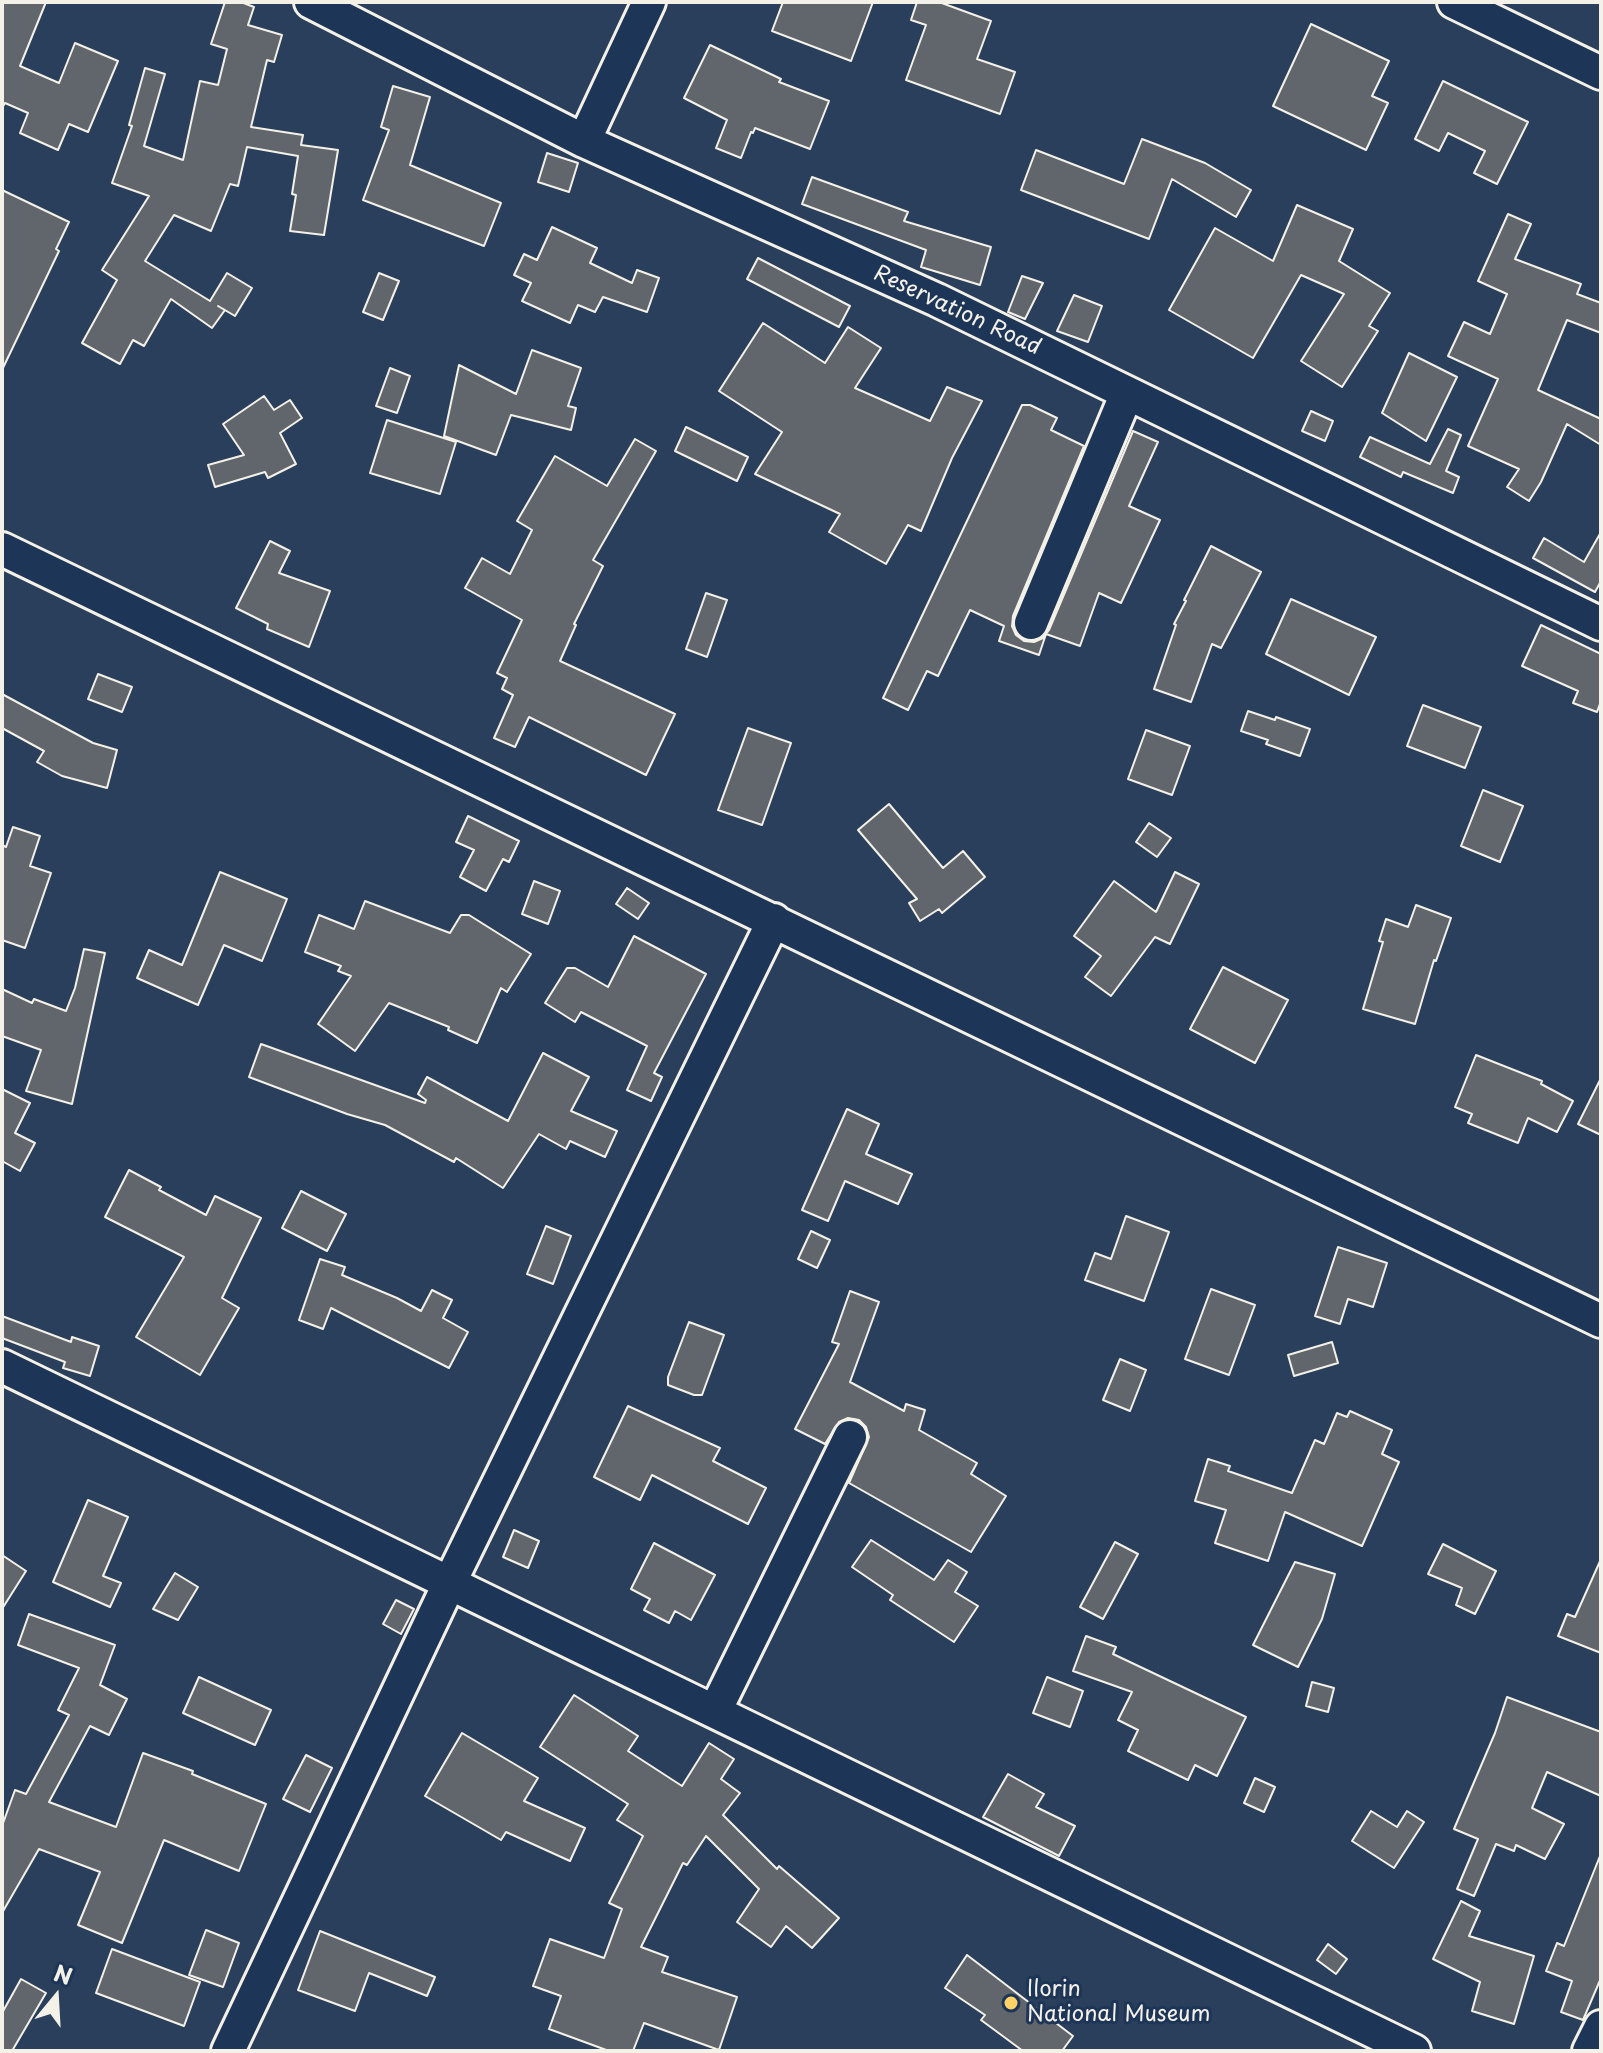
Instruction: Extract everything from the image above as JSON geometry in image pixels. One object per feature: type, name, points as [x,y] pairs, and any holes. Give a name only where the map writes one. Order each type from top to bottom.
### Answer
[{"type":"street","name":"Reservation Road","points":[[311,2],[584,141],[937,300],[1601,624]]},
{"type":"street","points":[[584,141],[649,2]]},
{"type":"street","points":[[1454,2],[1601,73]]},
{"type":"street","points":[[1031,623],[1127,393]]},
{"type":"street","points":[[2,549],[1601,1321]]},
{"type":"street","points":[[228,2051],[449,1584],[774,920]]},
{"type":"street","points":[[2,1366],[1414,2051]]},
{"type":"street","points":[[715,1711],[850,1437]]},
{"type":"street","points":[[1589,2051],[1601,2027]]},
{"type":"building","points":[[2,2],[46,2],[20,66],[59,83],[75,43],[118,61],[88,132],[69,124],[58,150],[20,133],[28,113],[5,103],[2,108]]},
{"type":"building","points":[[225,2],[241,2],[254,7],[248,25],[282,35],[274,62],[267,60],[251,127],[303,135],[301,145],[338,150],[324,235],[290,231],[298,156],[247,147],[238,186],[230,184],[211,231],[174,215],[145,261],[210,301],[227,273],[252,288],[235,316],[225,310],[212,328],[171,299],[144,346],[133,340],[120,364],[82,343],[117,280],[102,270],[149,196],[112,183],[132,126],[129,125],[145,68],[165,74],[144,146],[183,160],[200,81],[218,85],[227,49],[211,44]]},
{"type":"building","points":[[783,2],[873,2],[851,61],[772,31]]},
{"type":"building","points":[[917,2],[939,2],[991,21],[977,59],[1015,72],[1000,114],[906,80],[926,25],[911,20]]},
{"type":"building","points":[[1311,24],[1389,61],[1372,96],[1388,103],[1366,150],[1273,106]]},
{"type":"building","points":[[710,45],[781,79],[779,82],[829,101],[810,149],[755,128],[741,158],[716,148],[727,120],[684,98]]},
{"type":"building","points":[[1443,81],[1528,122],[1497,184],[1474,173],[1485,151],[1448,133],[1439,151],[1415,139]]},
{"type":"building","points":[[393,86],[430,97],[410,165],[501,203],[484,246],[363,200],[389,130],[381,127]]},
{"type":"building","points":[[1142,139],[1205,163],[1251,190],[1236,217],[1172,179],[1149,239],[1021,190],[1036,150],[1124,184]]},
{"type":"building","points":[[547,153],[578,163],[569,192],[538,182]]},
{"type":"building","points":[[812,177],[908,212],[904,221],[991,247],[980,285],[921,267],[926,250],[802,204]]},
{"type":"building","points":[[2,190],[69,222],[56,249],[59,251],[2,370]]},
{"type":"building","points":[[1297,205],[1353,229],[1339,261],[1390,293],[1369,326],[1378,331],[1342,387],[1301,361],[1344,294],[1301,275],[1253,358],[1169,310],[1215,228],[1273,261]]},
{"type":"building","points":[[1508,214],[1531,224],[1515,259],[1581,284],[1577,294],[1601,303],[1601,333],[1567,320],[1538,390],[1601,419],[1601,445],[1567,424],[1529,501],[1507,487],[1519,469],[1468,446],[1498,379],[1448,356],[1464,322],[1490,334],[1507,294],[1478,281]]},
{"type":"building","points":[[552,227],[597,248],[590,263],[632,283],[637,270],[659,278],[647,312],[603,297],[595,312],[578,305],[570,323],[522,301],[531,283],[514,275],[524,254],[537,260]]},
{"type":"building","points":[[758,258],[850,306],[839,327],[747,279]]},
{"type":"building","points":[[379,273],[399,281],[383,320],[363,312]]},
{"type":"building","points":[[1022,276],[1043,283],[1025,319],[1008,312]]},
{"type":"building","points":[[1074,295],[1102,306],[1088,342],[1057,331]]},
{"type":"building","points":[[763,323],[825,363],[848,327],[881,348],[855,388],[930,421],[947,387],[982,401],[952,458],[921,531],[908,525],[886,564],[829,532],[840,514],[755,474],[782,432],[719,391]]},
{"type":"building","points":[[532,350],[581,368],[568,406],[576,408],[571,430],[511,415],[496,455],[444,436],[459,365],[516,394]]},
{"type":"building","points":[[1409,353],[1457,377],[1426,441],[1382,413]]},
{"type":"building","points":[[390,368],[410,376],[397,413],[376,406]]},
{"type":"building","points":[[264,396],[274,410],[290,400],[302,418],[280,433],[296,464],[268,478],[265,472],[215,487],[208,465],[244,455],[223,424]]},
{"type":"building","points":[[1022,405],[1030,405],[1057,418],[1051,430],[1084,446],[1013,616],[1012,626],[1016,635],[1024,641],[1034,642],[1046,634],[1039,655],[999,641],[1004,626],[970,610],[938,676],[927,671],[908,710],[883,698]]},
{"type":"building","points":[[1311,411],[1333,421],[1325,441],[1302,431]]},
{"type":"building","points":[[387,420],[456,442],[440,494],[370,473]]},
{"type":"building","points":[[686,427],[748,457],[737,481],[675,451]]},
{"type":"building","points":[[1448,429],[1461,435],[1446,471],[1459,477],[1453,493],[1403,472],[1401,477],[1360,457],[1370,437],[1430,464]]},
{"type":"building","points":[[1133,431],[1158,442],[1129,506],[1160,520],[1121,603],[1099,593],[1080,646],[1046,634]]},
{"type":"building","points":[[635,439],[656,451],[593,560],[603,566],[574,624],[560,661],[675,714],[646,775],[529,717],[515,747],[494,738],[513,695],[502,689],[507,678],[497,673],[522,620],[465,588],[482,558],[510,574],[532,530],[517,521],[555,456],[607,486]]},
{"type":"building","points":[[1601,532],[1601,581],[1595,592],[1533,558],[1544,538],[1584,562]]},
{"type":"building","points":[[270,541],[290,551],[279,573],[330,591],[309,647],[267,629],[268,624],[236,608]]},
{"type":"building","points":[[1211,546],[1261,572],[1221,648],[1212,644],[1191,702],[1154,689],[1174,624]]},
{"type":"building","points":[[706,593],[727,600],[707,657],[686,649]]},
{"type":"building","points":[[1291,599],[1376,637],[1349,695],[1266,654]]},
{"type":"building","points":[[1541,625],[1601,654],[1601,701],[1597,712],[1573,703],[1578,691],[1522,666]]},
{"type":"building","points":[[98,674],[132,687],[122,712],[88,699]]},
{"type":"building","points":[[2,694],[93,743],[117,750],[107,788],[62,776],[37,762],[44,751],[2,728]]},
{"type":"building","points":[[1423,705],[1481,727],[1465,768],[1407,746]]},
{"type":"building","points":[[1248,711],[1310,729],[1300,756],[1241,731]]},
{"type":"building","points":[[748,728],[791,743],[762,825],[718,810]]},
{"type":"building","points":[[1146,730],[1190,746],[1172,795],[1128,779]]},
{"type":"building","points":[[1483,790],[1523,806],[1500,862],[1461,846]]},
{"type":"building","points":[[889,804],[943,868],[963,851],[985,877],[942,913],[939,909],[920,921],[909,903],[917,899],[858,830]]},
{"type":"building","points":[[468,816],[519,841],[509,862],[503,859],[486,891],[460,877],[474,850],[456,842]]},
{"type":"building","points":[[1149,823],[1171,838],[1157,857],[1136,842]]},
{"type":"building","points":[[13,827],[40,836],[30,866],[51,873],[25,948],[2,940],[2,845],[6,847]]},
{"type":"building","points":[[220,872],[287,899],[262,961],[224,945],[198,1005],[137,978],[149,950],[182,965]]},
{"type":"building","points":[[1175,872],[1199,884],[1170,944],[1155,937],[1111,996],[1085,977],[1101,956],[1074,936],[1114,881],[1156,912]]},
{"type":"building","points":[[534,881],[560,891],[548,924],[522,914]]},
{"type":"building","points":[[627,888],[649,903],[638,919],[616,904]]},
{"type":"building","points":[[365,901],[450,933],[461,915],[469,915],[531,954],[507,992],[501,988],[477,1043],[448,1030],[449,1027],[389,1003],[355,1051],[318,1024],[351,976],[338,971],[341,966],[305,952],[319,915],[354,929]]},
{"type":"building","points":[[1416,905],[1451,918],[1434,960],[1415,1024],[1363,1009],[1383,942],[1379,941],[1386,919],[1408,927]]},
{"type":"building","points":[[634,936],[706,974],[654,1073],[662,1077],[651,1101],[627,1090],[647,1046],[581,1012],[575,1022],[545,1003],[567,968],[575,968],[608,987]]},
{"type":"building","points":[[84,949],[105,953],[72,1104],[26,1091],[41,1050],[2,1036],[2,989],[32,1003],[34,999],[66,1011]]},
{"type":"building","points":[[1223,967],[1288,1000],[1255,1063],[1190,1029]]},
{"type":"building","points":[[261,1044],[425,1103],[426,1100],[418,1094],[427,1077],[508,1121],[543,1053],[589,1077],[571,1111],[617,1131],[605,1157],[570,1141],[566,1149],[539,1134],[503,1188],[456,1158],[454,1162],[385,1125],[249,1077]]},
{"type":"building","points":[[1476,1055],[1542,1081],[1541,1084],[1573,1101],[1557,1132],[1528,1118],[1518,1143],[1468,1123],[1472,1114],[1455,1107]]},
{"type":"building","points":[[1601,1078],[1601,1135],[1578,1124]]},
{"type":"building","points":[[2,1089],[30,1103],[15,1133],[35,1143],[20,1171],[2,1161]]},
{"type":"building","points":[[847,1109],[879,1124],[866,1154],[912,1174],[898,1204],[845,1181],[828,1221],[802,1210]]},
{"type":"building","points":[[129,1170],[206,1215],[215,1196],[261,1218],[222,1298],[239,1308],[200,1375],[136,1337],[184,1257],[105,1217]]},
{"type":"building","points":[[301,1191],[346,1214],[327,1251],[282,1228]]},
{"type":"building","points":[[1126,1216],[1169,1232],[1144,1301],[1085,1280],[1095,1253],[1111,1259]]},
{"type":"building","points":[[546,1226],[571,1236],[553,1284],[527,1274]]},
{"type":"building","points":[[811,1231],[830,1240],[817,1268],[798,1259]]},
{"type":"building","points":[[1338,1247],[1387,1263],[1373,1307],[1348,1299],[1340,1324],[1315,1316]]},
{"type":"building","points":[[320,1259],[345,1267],[342,1275],[421,1311],[432,1290],[452,1300],[443,1318],[468,1332],[449,1368],[331,1308],[323,1329],[299,1320]]},
{"type":"building","points":[[1211,1289],[1255,1305],[1229,1375],[1185,1359]]},
{"type":"building","points":[[850,1291],[879,1302],[850,1382],[904,1411],[906,1404],[925,1410],[919,1430],[977,1463],[971,1474],[1006,1496],[971,1552],[849,1483],[869,1437],[866,1427],[859,1420],[848,1418],[839,1422],[825,1444],[795,1429],[839,1344],[832,1342]]},
{"type":"building","points":[[2,1316],[71,1342],[72,1337],[99,1346],[90,1376],[63,1368],[65,1362],[2,1338]]},
{"type":"building","points":[[689,1322],[724,1335],[702,1395],[668,1385],[668,1377]]},
{"type":"building","points":[[1332,1342],[1338,1363],[1294,1376],[1288,1355]]},
{"type":"building","points":[[1120,1359],[1146,1370],[1130,1411],[1103,1400]]},
{"type":"building","points":[[628,1406],[720,1448],[713,1461],[766,1488],[748,1524],[652,1475],[640,1500],[594,1477]]},
{"type":"building","points":[[1350,1411],[1392,1430],[1382,1454],[1399,1462],[1362,1546],[1285,1512],[1268,1561],[1215,1543],[1226,1510],[1195,1501],[1208,1459],[1230,1466],[1228,1471],[1292,1493],[1315,1440],[1324,1444],[1337,1413],[1347,1417]]},
{"type":"building","points":[[88,1500],[128,1517],[103,1576],[121,1583],[110,1607],[53,1582]]},
{"type":"building","points":[[514,1530],[539,1541],[528,1568],[503,1557]]},
{"type":"building","points":[[871,1540],[934,1580],[948,1560],[967,1572],[955,1592],[978,1606],[954,1642],[890,1600],[893,1595],[852,1567]]},
{"type":"building","points":[[1115,1542],[1138,1554],[1103,1619],[1080,1607]]},
{"type":"building","points":[[654,1543],[715,1575],[691,1620],[675,1611],[669,1623],[644,1610],[650,1599],[631,1589]]},
{"type":"building","points":[[1443,1544],[1496,1571],[1475,1614],[1456,1605],[1462,1588],[1428,1574]]},
{"type":"building","points":[[2,1555],[26,1571],[2,1609]]},
{"type":"building","points":[[1601,1559],[1601,1653],[1558,1636],[1567,1614],[1575,1617]]},
{"type":"building","points":[[1295,1562],[1335,1574],[1322,1619],[1298,1667],[1253,1645]]},
{"type":"building","points":[[175,1573],[198,1587],[178,1620],[153,1609]]},
{"type":"building","points":[[396,1600],[414,1609],[401,1634],[383,1624]]},
{"type":"building","points":[[29,1614],[115,1645],[100,1685],[127,1699],[109,1735],[90,1726],[49,1802],[116,1827],[143,1753],[193,1771],[192,1774],[266,1804],[239,1871],[164,1840],[122,1943],[78,1925],[100,1872],[39,1849],[2,1913],[2,1826],[15,1790],[26,1794],[69,1715],[58,1710],[79,1668],[18,1645]]},
{"type":"building","points":[[1086,1636],[1116,1647],[1113,1654],[1246,1717],[1217,1776],[1195,1765],[1188,1780],[1128,1751],[1138,1730],[1118,1720],[1132,1692],[1073,1671]]},
{"type":"building","points":[[199,1677],[271,1710],[255,1745],[183,1713]]},
{"type":"building","points":[[1047,1677],[1083,1691],[1070,1727],[1033,1713]]},
{"type":"building","points":[[1312,1682],[1334,1688],[1328,1712],[1306,1706]]},
{"type":"building","points":[[574,1695],[638,1736],[628,1751],[682,1786],[709,1743],[734,1759],[721,1779],[740,1793],[723,1815],[777,1869],[779,1866],[839,1918],[812,1948],[786,1926],[771,1947],[737,1922],[759,1889],[706,1836],[687,1865],[683,1863],[641,1947],[668,1957],[662,1972],[737,1997],[719,2050],[644,2023],[633,2051],[609,2051],[549,2029],[561,1996],[533,1986],[550,1939],[604,1958],[622,1909],[609,1903],[643,1836],[617,1820],[628,1804],[540,1747]]},
{"type":"building","points":[[1507,1697],[1601,1732],[1601,1796],[1547,1772],[1532,1808],[1564,1824],[1545,1859],[1516,1845],[1514,1851],[1496,1844],[1474,1896],[1457,1889],[1478,1839],[1454,1829]]},
{"type":"building","points":[[462,1733],[538,1778],[524,1801],[585,1828],[570,1861],[506,1832],[501,1840],[425,1796]]},
{"type":"building","points":[[306,1755],[332,1768],[310,1812],[283,1799]]},
{"type":"building","points":[[1008,1774],[1044,1794],[1036,1807],[1075,1826],[1059,1856],[983,1817]]},
{"type":"building","points":[[1255,1778],[1275,1787],[1264,1812],[1244,1803]]},
{"type":"building","points":[[1371,1811],[1397,1827],[1407,1811],[1424,1822],[1394,1868],[1352,1841]]},
{"type":"building","points":[[1600,1856],[1601,1978],[1583,2020],[1561,2012],[1572,1981],[1546,1971],[1557,1943],[1564,1946]]},
{"type":"building","points":[[1461,1901],[1480,1911],[1469,1936],[1534,1956],[1514,2024],[1472,2011],[1480,1982],[1433,1959]]},
{"type":"building","points":[[206,1930],[239,1943],[223,1987],[189,1975]]},
{"type":"building","points":[[320,1931],[435,1977],[427,1996],[369,1973],[355,2011],[298,1990]]},
{"type":"building","points":[[1328,1944],[1347,1959],[1336,1974],[1317,1960]]},
{"type":"building","points":[[112,1949],[200,1982],[184,2026],[96,1993]]},
{"type":"building","name":"Ilorin National Museum","points":[[967,1955],[1073,2036],[1062,2051],[1023,2051],[981,2020],[985,2015],[945,1988]]},
{"type":"building","points":[[21,1979],[46,1993],[12,2051],[2,2051],[2,2013]]},
{"type":"place","name":"Ilorin National Museum","points":[[1011,2003]]}]
